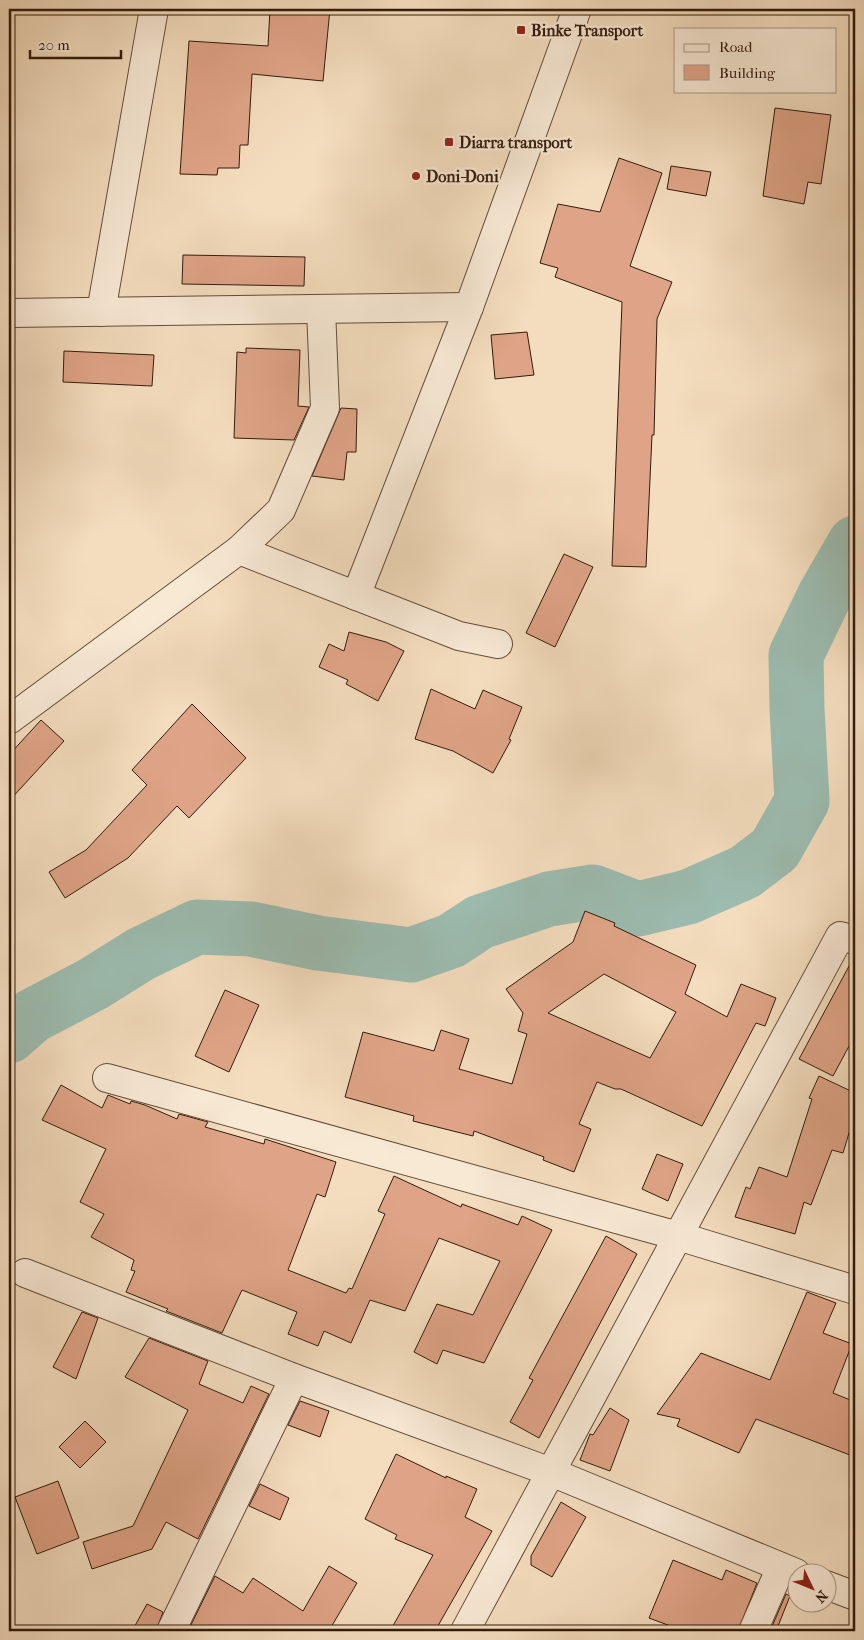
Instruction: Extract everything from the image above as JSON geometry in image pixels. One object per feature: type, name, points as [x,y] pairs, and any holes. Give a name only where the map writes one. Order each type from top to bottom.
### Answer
[{"type":"street","points":[[101,312],[154,9]]},
{"type":"street","points":[[356,596],[469,307],[577,9]]},
{"type":"street","points":[[9,313],[469,307]]},
{"type":"street","points":[[9,720],[239,550],[281,510],[325,408],[321,309]]},
{"type":"street","points":[[239,550],[459,636],[498,644]]},
{"type":"street","points":[[465,1631],[840,936],[855,940]]},
{"type":"street","points":[[106,1078],[678,1236],[855,1290]]},
{"type":"street","points":[[25,1273],[294,1378],[552,1472],[786,1569]]},
{"type":"street","points":[[171,1631],[294,1378]]},
{"type":"street","points":[[753,1631],[786,1575]]},
{"type":"street","points":[[836,1589],[855,1596]]},
{"type":"building","points":[[270,9],[330,9],[323,81],[252,74],[248,145],[240,145],[239,168],[218,168],[217,175],[180,174],[189,41],[268,46]]},
{"type":"building","points":[[775,108],[831,115],[821,184],[808,182],[804,204],[763,196]]},
{"type":"building","points":[[619,158],[662,173],[630,266],[672,282],[657,319],[654,435],[652,435],[646,567],[612,566],[622,302],[555,277],[558,268],[540,263],[558,204],[600,212]]},
{"type":"building","points":[[671,166],[711,172],[706,196],[667,189]]},
{"type":"building","points":[[183,255],[305,257],[304,286],[182,284]]},
{"type":"building","points":[[527,332],[534,375],[495,379],[491,335]]},
{"type":"building","points":[[246,348],[300,350],[298,406],[309,407],[294,440],[234,438],[237,352],[246,353]]},
{"type":"building","points":[[64,351],[154,355],[152,386],[63,382]]},
{"type":"building","points":[[341,408],[357,409],[356,452],[347,452],[344,480],[312,476]]},
{"type":"building","points":[[564,554],[593,567],[555,647],[526,633]]},
{"type":"building","points":[[349,632],[386,642],[404,651],[378,701],[346,684],[348,680],[319,667],[329,644],[344,651]]},
{"type":"building","points":[[431,689],[475,709],[483,690],[522,707],[509,739],[511,740],[493,773],[453,751],[415,739]]},
{"type":"building","points":[[192,704],[246,758],[189,818],[177,806],[128,858],[65,898],[49,872],[86,850],[147,785],[132,770]]},
{"type":"building","points":[[41,720],[64,741],[9,801],[9,755]]},
{"type":"building","points":[[585,911],[615,923],[614,926],[696,965],[685,994],[727,1017],[741,984],[776,998],[765,1026],[756,1023],[702,1126],[621,1089],[615,1089],[597,1082],[579,1124],[591,1129],[574,1172],[543,1160],[544,1157],[474,1131],[473,1136],[413,1121],[414,1116],[345,1097],[363,1032],[434,1051],[441,1030],[469,1039],[459,1069],[512,1084],[527,1034],[518,1031],[523,1013],[506,989],[573,942]],"holes":[[[604,974],[676,1012],[650,1058],[548,1013]]]},
{"type":"building","points":[[855,955],[855,1035],[833,1076],[799,1059]]},
{"type":"building","points":[[225,990],[259,1005],[229,1072],[195,1056]]},
{"type":"building","points":[[819,1076],[855,1093],[855,1113],[843,1153],[832,1150],[811,1205],[804,1202],[795,1234],[735,1217],[746,1187],[750,1189],[759,1167],[787,1177],[812,1099],[809,1098]]},
{"type":"building","points":[[61,1085],[102,1108],[108,1095],[130,1104],[131,1101],[145,1105],[177,1119],[179,1114],[208,1122],[205,1127],[264,1144],[265,1139],[336,1162],[325,1197],[317,1194],[288,1270],[346,1293],[349,1288],[352,1289],[385,1214],[378,1211],[394,1176],[461,1207],[462,1204],[518,1225],[522,1216],[552,1230],[484,1363],[443,1350],[437,1364],[414,1352],[437,1304],[473,1315],[500,1261],[439,1238],[405,1311],[370,1300],[351,1343],[324,1331],[318,1346],[288,1334],[297,1312],[242,1290],[222,1333],[166,1311],[168,1309],[126,1292],[135,1271],[131,1270],[134,1260],[91,1237],[104,1214],[80,1202],[106,1149],[42,1120]]},
{"type":"building","points":[[657,1154],[683,1164],[668,1201],[642,1189]]},
{"type":"building","points":[[606,1236],[637,1254],[539,1438],[510,1422],[533,1380],[529,1378]]},
{"type":"building","points":[[807,1292],[836,1303],[823,1333],[852,1344],[833,1393],[855,1402],[855,1457],[756,1419],[739,1453],[677,1426],[680,1419],[657,1414],[701,1353],[770,1380]]},
{"type":"building","points":[[82,1312],[98,1318],[76,1379],[53,1367]]},
{"type":"building","points":[[149,1338],[208,1361],[199,1384],[243,1403],[251,1386],[269,1394],[198,1539],[166,1522],[152,1549],[92,1569],[83,1542],[133,1526],[188,1410],[125,1377]]},
{"type":"building","points":[[300,1401],[329,1411],[320,1437],[288,1425]]},
{"type":"building","points":[[610,1408],[629,1420],[610,1471],[580,1460],[590,1434],[593,1435]]},
{"type":"building","points":[[85,1421],[106,1442],[80,1468],[59,1447]]},
{"type":"building","points":[[396,1454],[446,1478],[446,1476],[477,1489],[465,1517],[492,1531],[435,1631],[390,1631],[433,1555],[395,1539],[397,1535],[365,1519]]},
{"type":"building","points":[[58,1481],[79,1538],[37,1554],[15,1497]]},
{"type":"building","points":[[260,1484],[289,1498],[280,1520],[249,1506]]},
{"type":"building","points":[[561,1502],[586,1517],[552,1577],[531,1565],[531,1556]]},
{"type":"building","points":[[673,1560],[722,1580],[726,1570],[757,1583],[738,1631],[684,1631],[649,1618]]},
{"type":"building","points":[[329,1566],[357,1583],[330,1629],[334,1631],[188,1631],[215,1576],[243,1593],[253,1578],[303,1611]]},
{"type":"building","points":[[786,1594],[786,1606],[776,1631],[770,1631]]},
{"type":"building","points":[[147,1604],[163,1612],[156,1631],[132,1631]]},
{"type":"waterway","points":[[9,1036],[32,1016],[93,984],[141,954],[197,927],[251,929],[318,943],[411,955],[451,941],[480,922],[549,899],[593,892],[638,909],[688,897],[745,872],[775,849],[802,801],[796,655],[825,595],[855,543]]},
{"type":"place","name":"Binke Transport","points":[[521,30]]},
{"type":"place","name":"Diarra transport","points":[[449,142]]},
{"type":"place","name":"Doni-Doni","points":[[416,176]]}]
